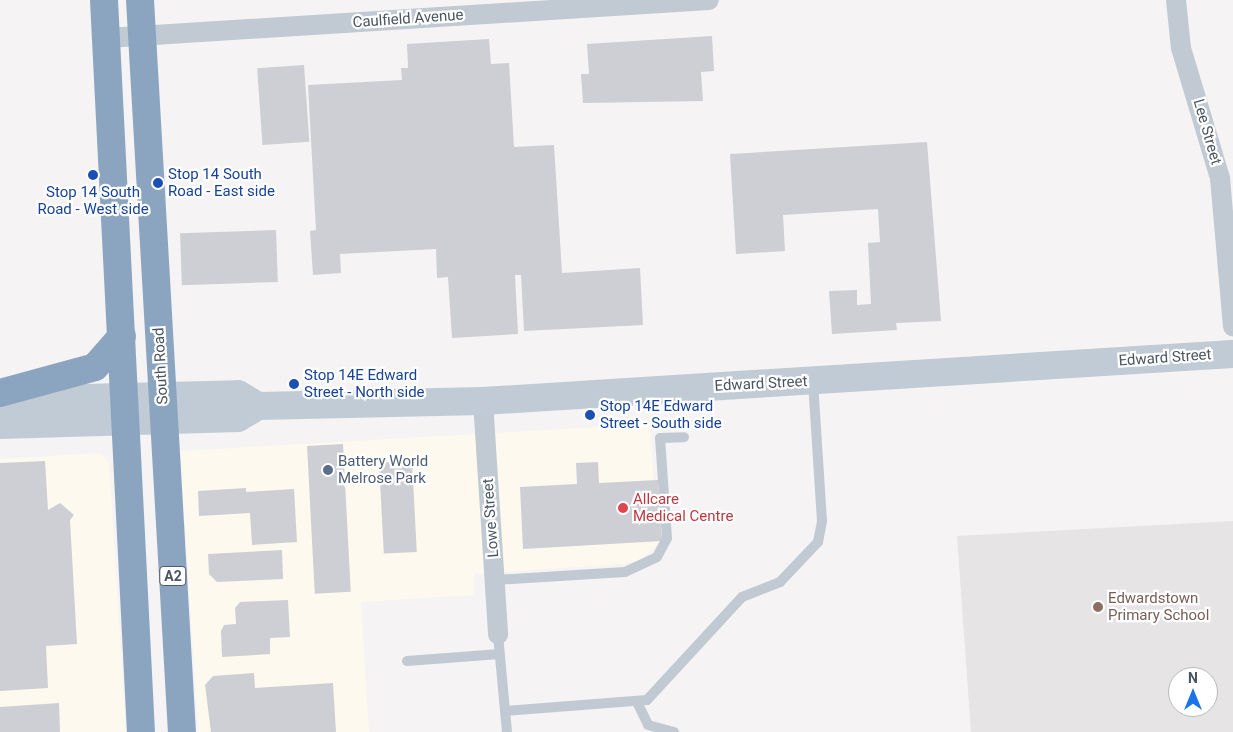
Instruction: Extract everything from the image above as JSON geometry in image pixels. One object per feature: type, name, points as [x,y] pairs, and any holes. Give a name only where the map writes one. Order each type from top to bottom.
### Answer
[{"type":"highway","points":[[104,0],[141,732]]},
{"type":"highway","name":"South Road","points":[[140,0],[182,732]]},
{"type":"highway","points":[[0,393],[95,367],[122,336]]},
{"type":"street","name":"Caulfield Avenue","points":[[107,38],[709,0]]},
{"type":"street","name":"Lee Street","points":[[1176,0],[1181,48],[1220,178],[1233,326]]},
{"type":"street","name":"Edward Street","points":[[125,408],[164,407],[238,418],[258,406],[483,401],[1233,354]]},
{"type":"street","points":[[0,400],[125,408]]},
{"type":"street","name":"Lowe Street","points":[[483,401],[499,645]]},
{"type":"street","points":[[0,425],[125,408]]},
{"type":"lane","points":[[505,710],[637,702],[655,696],[742,598],[780,582],[818,542],[822,521],[813,381]]},
{"type":"lane","points":[[495,580],[626,572],[657,557],[667,538],[660,438],[684,437]]},
{"type":"lane","points":[[406,661],[499,645],[507,732]]},
{"type":"lane","points":[[637,702],[648,725],[674,732]]},
{"type":"shaded area","points":[[650,424],[658,544],[642,559],[625,564],[474,574],[474,595],[361,602],[369,732],[198,732],[180,451]]},
{"type":"shaded area","points":[[100,453],[109,463],[126,732],[0,732],[0,459]]},
{"type":"shaded area","name":"Edwardstown Primary School","points":[[1233,521],[1233,732],[971,732],[957,536]]},
{"type":"building","points":[[712,36],[714,71],[701,72],[703,101],[583,103],[581,74],[589,74],[587,44]]},
{"type":"building","points":[[489,39],[491,64],[509,63],[514,147],[554,145],[562,273],[640,268],[643,325],[524,331],[521,275],[515,275],[518,334],[452,338],[448,277],[437,278],[436,249],[340,254],[341,273],[313,275],[310,231],[316,230],[308,85],[402,80],[401,68],[408,68],[407,44]]},
{"type":"building","points":[[304,65],[309,142],[262,145],[257,68]]},
{"type":"building","points":[[927,142],[941,321],[896,323],[897,330],[832,334],[829,291],[857,290],[857,305],[871,304],[868,243],[880,242],[878,209],[783,215],[785,251],[736,254],[730,154]]},
{"type":"building","points":[[276,230],[278,282],[182,285],[180,233]]},
{"type":"building","points":[[343,444],[351,592],[315,594],[307,446]]},
{"type":"building","points":[[45,461],[48,510],[60,503],[74,515],[70,520],[77,644],[46,646],[48,688],[0,691],[0,463]]},
{"type":"building","points":[[412,461],[417,552],[384,554],[379,463]]},
{"type":"building","points":[[598,462],[599,483],[658,480],[662,541],[523,549],[520,487],[577,484],[576,463]]},
{"type":"building","points":[[246,488],[246,492],[294,489],[297,542],[252,545],[250,513],[199,516],[198,491]]},
{"type":"building","points":[[282,550],[283,579],[217,582],[209,574],[208,554]]},
{"type":"building","points":[[288,600],[290,637],[270,638],[270,654],[222,657],[221,631],[224,625],[236,624],[235,608],[240,602]]},
{"type":"building","points":[[254,673],[255,688],[333,683],[336,732],[211,732],[205,685],[213,676]]},
{"type":"building","points":[[59,703],[60,732],[0,732],[0,707]]},
{"type":"place","name":"Stop 14 South Road - West side","points":[[93,175]]},
{"type":"place","name":"Stop 14 South Road - East side","points":[[158,183]]},
{"type":"place","name":"Stop 14E Edward Street - North side","points":[[294,384]]},
{"type":"place","name":"Stop 14E Edward Street - South side","points":[[590,415]]},
{"type":"place","name":"Battery World Melrose Park","points":[[328,470]]},
{"type":"place","name":"Allcare Medical Centre","points":[[623,508]]},
{"type":"place","name":"Edwardstown Primary School","points":[[1098,607]]}]
